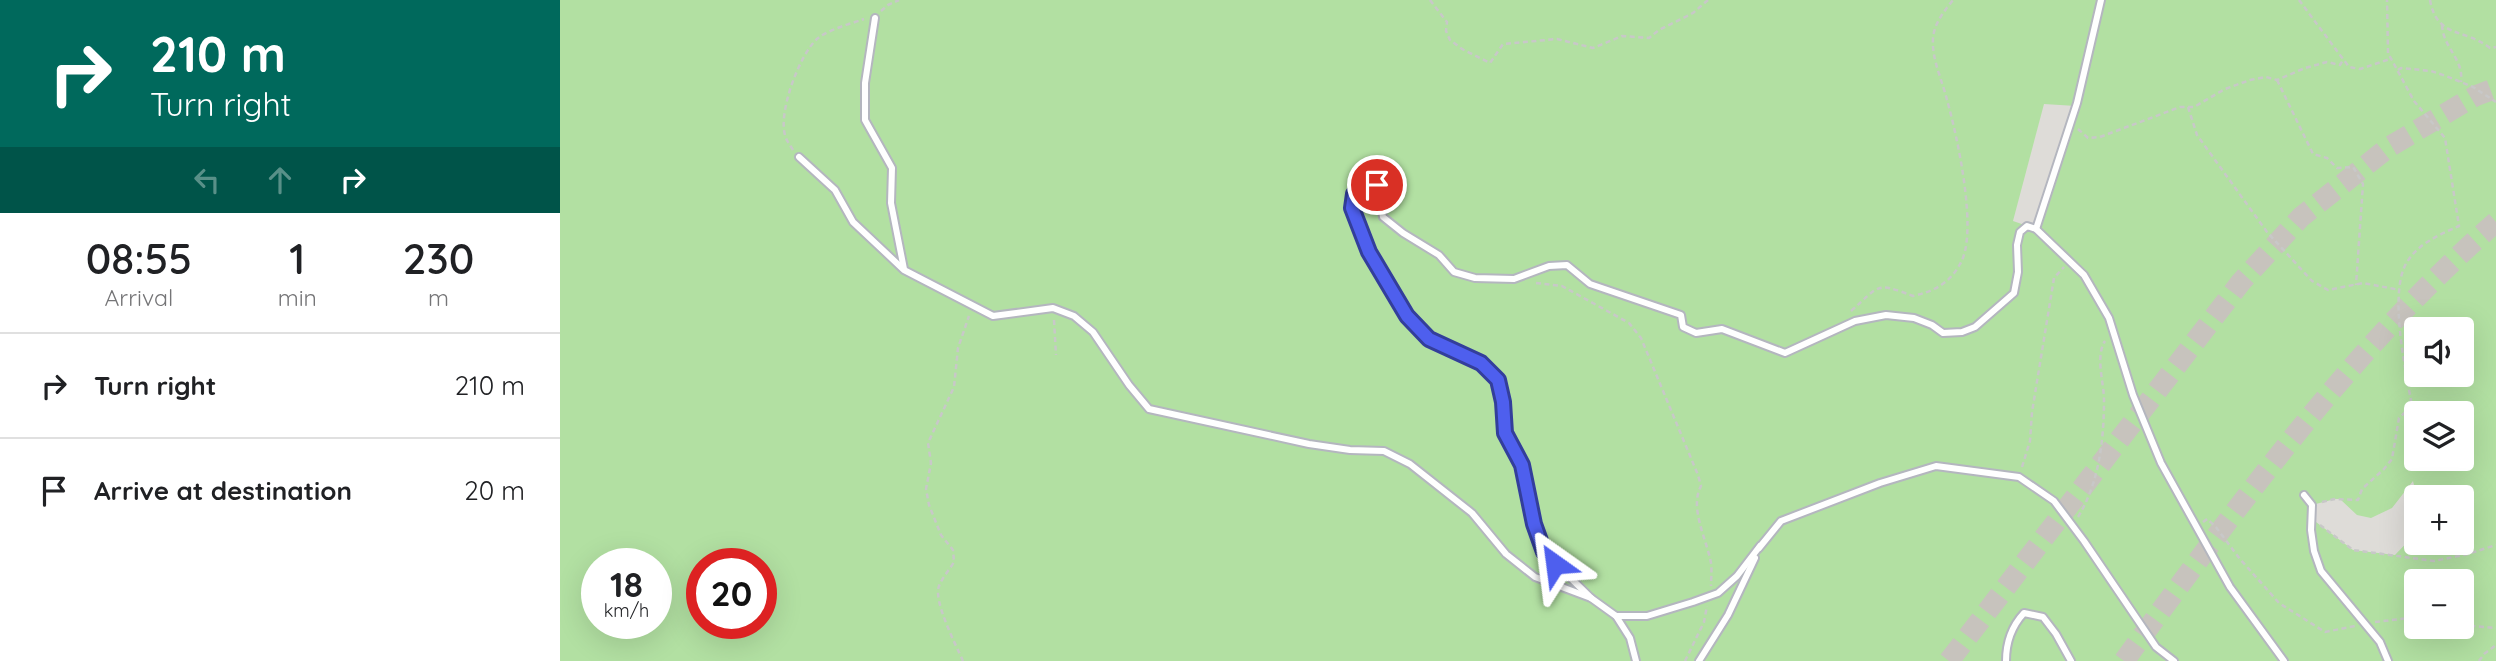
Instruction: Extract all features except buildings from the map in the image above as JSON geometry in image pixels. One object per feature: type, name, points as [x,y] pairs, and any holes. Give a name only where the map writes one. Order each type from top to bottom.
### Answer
[{"type":"lane","points":[[2036,229],[2071,122],[2101,0]]},
{"type":"lane","points":[[875,18],[865,83],[865,120],[892,168],[891,202],[904,270]]},
{"type":"lane","points":[[799,157],[835,190],[853,222],[904,270],[993,316],[1053,308],[1074,316],[1093,332],[1149,409],[1309,444],[1350,450],[1384,451],[1410,464],[1472,513],[1506,554],[1535,577],[1591,598]]},
{"type":"lane","points":[[1636,661],[1630,638],[1616,616],[1591,598],[1544,552],[1534,524],[1522,465],[1505,433],[1498,380],[1481,363],[1429,339],[1407,316],[1369,252],[1352,208],[1354,194],[1371,183],[1377,185],[1383,217],[1439,255],[1454,272],[1475,278],[1514,279],[1549,266],[1567,265],[1590,284],[1681,315],[1683,327],[1696,333],[1722,329],[1785,353],[1855,321],[1886,315],[1914,318],[1943,332],[1962,332],[1975,327],[2014,293],[2020,232],[2027,226],[2036,229],[2084,275],[2109,318],[2133,396],[2161,463],[2230,587],[2284,661]]},
{"type":"lane","points":[[1616,616],[1647,616],[1718,593],[1737,576],[1781,521],[1880,482],[1936,466],[2019,477],[2054,501],[2156,648],[2174,661]]},
{"type":"lane","points":[[2304,495],[2312,505],[2314,551],[2321,571],[2367,624],[2380,642],[2388,661]]},
{"type":"lane","points":[[1699,661],[1728,615],[1760,547]]},
{"type":"lane","points":[[2006,661],[2006,647],[2014,624],[2024,613],[2043,617],[2071,661]]},
{"type":"path","points":[[799,157],[785,135],[785,115],[806,52],[820,37],[865,18],[875,18],[888,5],[899,0]]},
{"type":"path","points":[[1430,0],[1447,22],[1446,31],[1450,40],[1490,63],[1503,44],[1557,39],[1593,48],[1622,36],[1649,38],[1693,13],[1708,0]]},
{"type":"path","points":[[1848,313],[1866,294],[1880,287],[1889,286],[1913,296],[1941,286],[1962,262],[1967,221],[1963,174],[1955,129],[1934,57],[1934,34],[1941,16],[1953,0]]},
{"type":"path","points":[[2299,0],[2349,66],[2360,69],[2391,59]]},
{"type":"path","points":[[2312,505],[2335,499],[2358,500],[2362,489],[2392,459],[2399,418],[2412,406],[2403,365],[2399,277],[2408,261],[2427,241],[2459,226],[2445,138],[2414,101],[2388,53],[2388,0]]},
{"type":"path","points":[[2430,0],[2433,14],[2442,25],[2451,31],[2480,39],[2490,48],[2496,47]]},
{"type":"path","points":[[2442,25],[2445,42],[2458,59],[2462,73],[2461,82]]},
{"type":"path","points":[[2071,122],[2088,138],[2100,137],[2180,107],[2194,107],[2225,89],[2250,80],[2266,77],[2277,80],[2327,62],[2340,65],[2343,60]]},
{"type":"path","points":[[2398,70],[2431,71],[2461,82],[2496,102]]},
{"type":"path","points":[[2277,80],[2313,154],[2328,158],[2337,168],[2353,167],[2360,176],[2363,184],[2356,285]]},
{"type":"path","points":[[2188,107],[2197,135],[2213,159],[2267,232],[2312,281],[2328,290],[2363,283],[2400,290]]},
{"type":"path","points":[[2019,477],[2030,442],[2032,412],[2054,278],[2069,261]]},
{"type":"path","points":[[1514,279],[1562,286],[1629,323],[1642,338],[1701,486],[1697,494],[1711,565],[1711,595],[1704,622],[1685,661]]},
{"type":"path","points":[[963,661],[946,626],[937,596],[940,584],[954,562],[953,550],[941,535],[929,505],[926,489],[931,463],[928,443],[954,387],[958,348],[966,320],[975,307]]},
{"type":"path","points":[[1053,308],[1056,355]]},
{"type":"path","points":[[2073,526],[2087,503],[2102,446],[2102,345],[2112,330]]},
{"type":"path","points":[[2197,527],[2207,519],[2216,526],[2240,559],[2279,603],[2325,632],[2404,618]]},
{"type":"path","points":[[2312,519],[2353,550],[2434,561],[2496,545]]},
{"type":"path","points":[[2474,626],[2496,628]]},
{"type":"path","points":[[2479,661],[2496,645]]},
{"type":"green space","points":[[560,0],[2496,0],[2496,661],[560,661]]},
{"type":"shaded area","points":[[2044,104],[2076,106],[2036,229],[2013,221]]},
{"type":"shaded area","points":[[2404,493],[2404,546],[2395,555],[2353,550],[2312,519],[2312,505],[2335,499],[2340,499],[2357,515],[2371,518],[2392,508]]},
{"type":"tunnel","points":[[1949,661],[2241,282],[2301,217],[2389,147],[2475,96],[2496,88]]},
{"type":"tunnel","points":[[2124,661],[2298,431],[2393,322],[2496,222]]},
{"type":"route","points":[[1377,185],[1371,183],[1354,194],[1352,208],[1369,252],[1407,316],[1429,339],[1481,363],[1498,380],[1505,433],[1522,465],[1534,524],[1544,552],[1555,564]]}]
